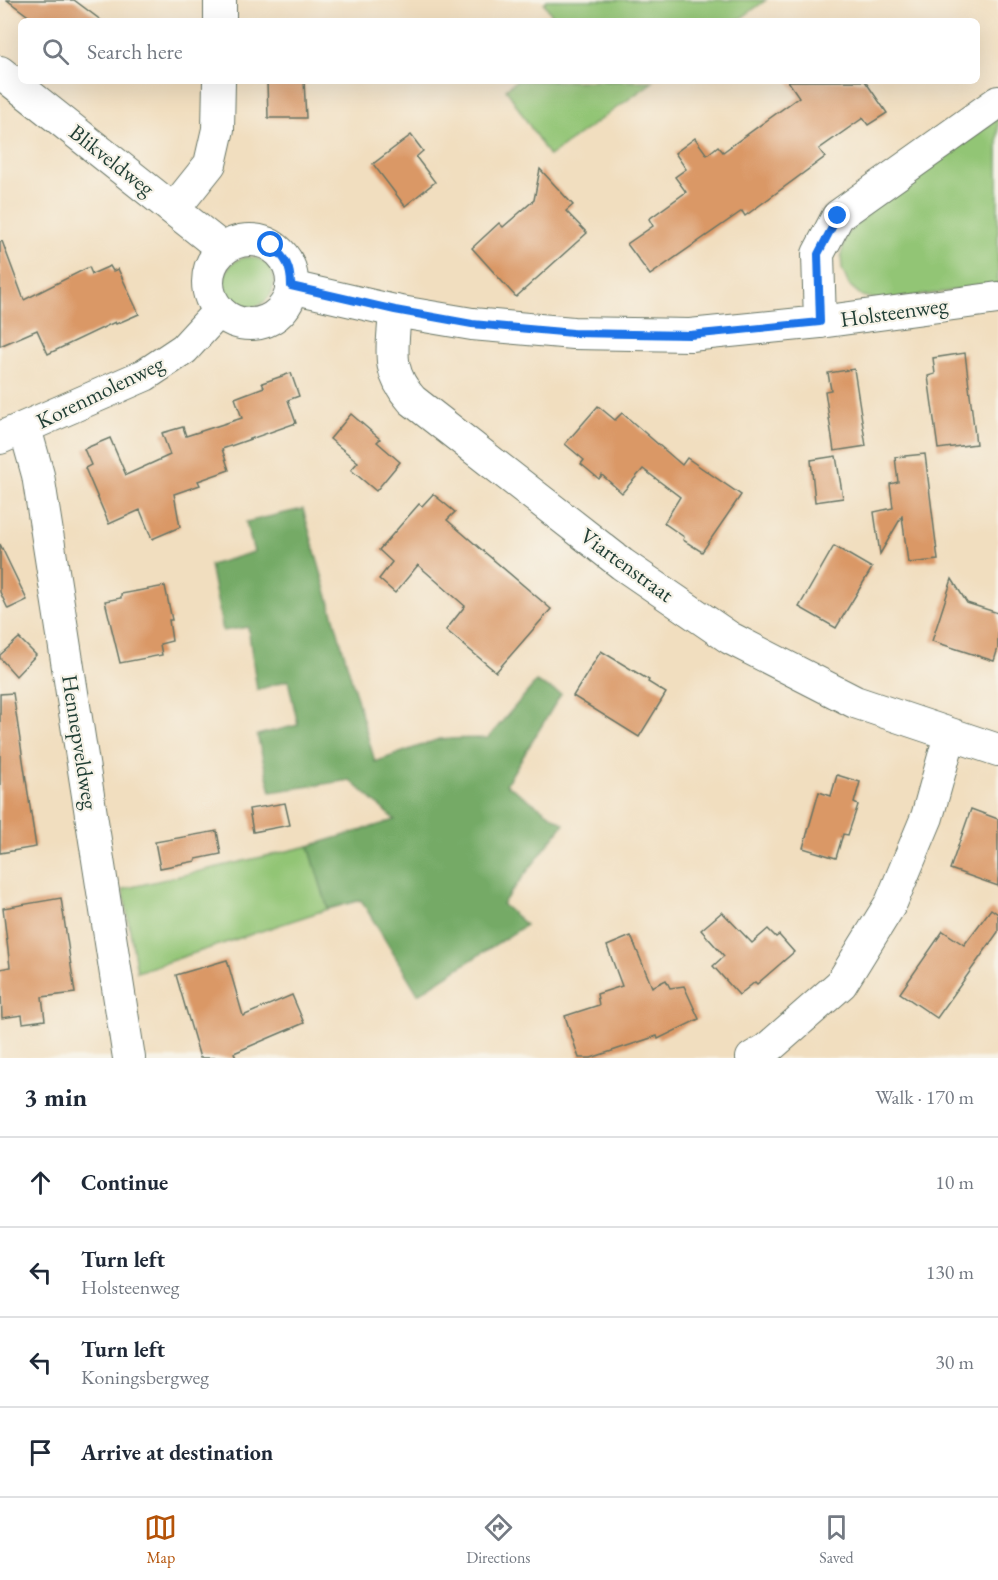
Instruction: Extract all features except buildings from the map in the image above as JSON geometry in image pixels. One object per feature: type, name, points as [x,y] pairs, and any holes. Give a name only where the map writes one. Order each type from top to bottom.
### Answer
[{"type":"street","points":[[220,0],[220,18]]},
{"type":"street","name":"Blikveldweg","points":[[0,72],[223,249]]},
{"type":"street","points":[[174,209],[210,164],[218,129],[219,84]]},
{"type":"street","points":[[820,322],[818,254],[838,216],[998,102]]},
{"type":"street","points":[[244,241],[271,245],[281,254],[288,264],[291,286],[279,314],[255,324],[242,324],[219,311],[207,286],[209,273],[223,249],[244,241]]},
{"type":"street","name":"Holsteenweg","points":[[291,286],[395,310],[472,324],[573,333],[690,335],[820,322],[998,298]]},
{"type":"street","name":"Viartenstraat","points":[[395,310],[392,360],[396,379],[407,395],[622,564],[730,638],[855,702],[998,750]]},
{"type":"street","name":"Korenmolenweg","points":[[12,433],[145,375],[184,349],[219,311]]},
{"type":"street","name":"Hennepveldweg","points":[[12,433],[38,475],[129,1058]]},
{"type":"street","points":[[752,1058],[767,1048],[841,984],[891,903],[927,817],[950,735]]},
{"type":"green space","points":[[547,0],[766,0],[741,18],[554,18],[544,3]]},
{"type":"green space","points":[[512,84],[650,84],[549,156],[506,89]]},
{"type":"green space","points":[[998,118],[998,284],[883,301],[862,296],[849,285],[842,269],[841,255],[846,235],[873,208]]},
{"type":"green space","points":[[244,257],[254,257],[267,264],[274,277],[274,287],[267,300],[254,307],[244,307],[235,303],[228,296],[224,287],[224,277],[228,268],[235,261]]},
{"type":"green space","points":[[303,509],[375,762],[439,739],[488,738],[536,682],[561,694],[506,784],[564,824],[502,904],[526,925],[418,994],[361,900],[328,909],[309,846],[395,820],[350,780],[271,792],[257,735],[298,725],[288,680],[257,690],[248,627],[223,631],[210,565],[254,552],[246,522]]},
{"type":"green space","points":[[309,846],[328,909],[137,972],[123,889]]},
{"type":"route","points":[[271,245],[288,264],[291,286],[338,298],[472,324],[573,333],[690,335],[820,322],[818,254],[838,216]]}]
